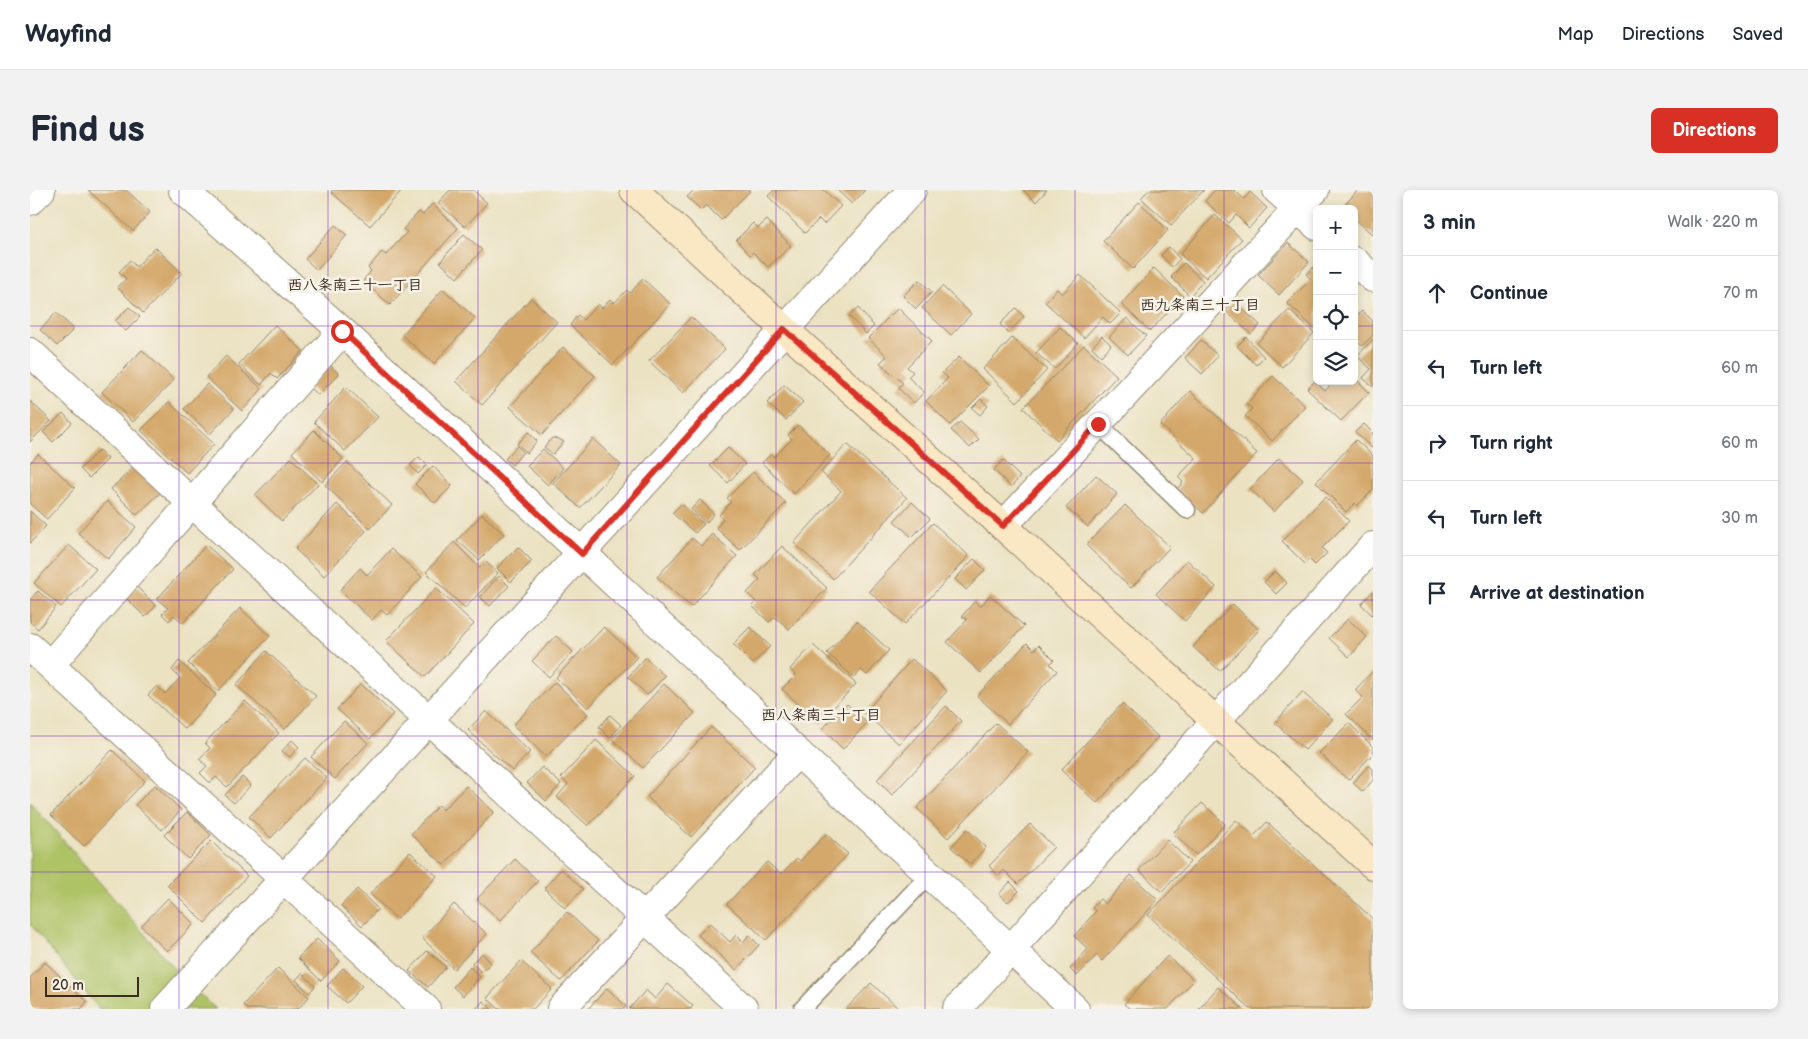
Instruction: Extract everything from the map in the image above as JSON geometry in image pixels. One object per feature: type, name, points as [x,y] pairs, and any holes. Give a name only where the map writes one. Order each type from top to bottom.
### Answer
[{"type":"street","points":[[30,201],[41,190]]},
{"type":"street","points":[[183,190],[342,331],[1075,1009]]},
{"type":"street","points":[[634,190],[1373,865]]},
{"type":"street","points":[[165,1009],[912,190]]},
{"type":"street","points":[[1003,526],[1098,424],[1310,208],[1278,190]]},
{"type":"street","points":[[342,331],[192,503],[40,656],[426,1009]]},
{"type":"street","points":[[30,352],[744,1009]]},
{"type":"street","points":[[957,1009],[1373,546]]},
{"type":"street","points":[[561,1009],[797,753]]},
{"type":"lane","points":[[1098,424],[1187,510]]},
{"type":"lane","points":[[802,1009],[929,875]]},
{"type":"green space","points":[[30,802],[188,984],[216,1009],[99,1009],[30,924]]},
{"type":"building","points":[[88,190],[126,190],[150,212],[133,231]]},
{"type":"building","points":[[333,190],[402,190],[370,226],[331,192]]},
{"type":"building","points":[[450,190],[473,190],[487,203],[465,227],[438,203]]},
{"type":"building","points":[[694,190],[751,190],[721,220],[706,205],[701,210],[687,197]]},
{"type":"building","points":[[774,190],[824,190],[841,206],[824,224],[819,219],[805,233],[768,196]]},
{"type":"building","points":[[837,190],[865,190],[852,204]]},
{"type":"building","points":[[1023,190],[1047,190],[1036,202]]},
{"type":"building","points":[[1149,190],[1204,190],[1171,225],[1141,198]]},
{"type":"building","points":[[1215,190],[1234,190],[1244,199],[1250,192],[1267,208],[1249,228],[1236,215],[1229,223],[1205,201]]},
{"type":"building","points":[[1358,190],[1373,190],[1373,235],[1358,222],[1358,205],[1345,205]]},
{"type":"building","points":[[1139,202],[1168,230],[1133,269],[1103,241]]},
{"type":"building","points":[[432,204],[458,228],[390,305],[363,281],[371,271],[368,268],[382,252],[386,255],[407,232],[403,229],[419,212],[423,215]]},
{"type":"building","points":[[1215,215],[1242,239],[1206,278],[1180,254]]},
{"type":"building","points":[[767,220],[791,246],[768,267],[753,252],[750,255],[736,240],[753,223],[758,228]]},
{"type":"building","points":[[335,225],[347,235],[317,270],[305,259]]},
{"type":"building","points":[[464,234],[482,250],[457,278],[440,262]]},
{"type":"building","points":[[1288,243],[1309,262],[1279,295],[1258,275]]},
{"type":"building","points":[[155,247],[182,273],[143,313],[117,287],[126,279],[119,272],[130,260],[136,267]]},
{"type":"building","points":[[1169,247],[1180,259],[1172,267],[1161,255]]},
{"type":"building","points":[[1184,263],[1203,281],[1190,296],[1171,277]]},
{"type":"building","points":[[1154,268],[1183,296],[1150,331],[1121,304]]},
{"type":"building","points":[[1313,268],[1313,327],[1287,303],[1311,279],[1306,274]]},
{"type":"building","points":[[1080,275],[1121,313],[1110,324],[1103,317],[1084,338],[1045,302],[1057,289],[1062,294]]},
{"type":"building","points":[[643,279],[670,304],[613,365],[570,325],[578,315],[583,320],[598,304],[602,308],[610,299],[614,303],[627,290],[630,293]]},
{"type":"building","points":[[919,280],[932,292],[916,309],[903,296]]},
{"type":"building","points":[[942,286],[971,314],[951,335],[922,308]]},
{"type":"building","points":[[443,289],[475,318],[434,364],[402,335]]},
{"type":"building","points":[[531,298],[557,322],[482,405],[456,381]]},
{"type":"building","points":[[1234,301],[1260,325],[1251,334],[1226,311]]},
{"type":"building","points":[[129,307],[140,317],[126,331],[115,321]]},
{"type":"building","points":[[858,308],[874,326],[866,334],[849,316]]},
{"type":"building","points":[[898,308],[932,341],[907,367],[913,372],[908,377],[924,392],[914,403],[898,388],[903,383],[880,363],[887,356],[868,338]]},
{"type":"building","points":[[1016,308],[1024,317],[1008,333],[1000,324]]},
{"type":"building","points":[[1289,310],[1313,332],[1282,367],[1257,343]]},
{"type":"building","points":[[1362,311],[1373,321],[1373,335],[1362,346],[1358,342],[1358,315]]},
{"type":"building","points":[[56,313],[74,329],[57,346],[40,330]]},
{"type":"building","points":[[691,317],[725,349],[683,393],[649,361]]},
{"type":"building","points":[[1127,318],[1146,336],[1128,355],[1109,337]]},
{"type":"building","points":[[275,325],[303,351],[277,379],[271,373],[261,385],[239,364]]},
{"type":"building","points":[[1060,327],[1078,343],[1055,369],[1036,353]]},
{"type":"building","points":[[1102,336],[1111,345],[1101,356],[1092,347]]},
{"type":"building","points":[[1246,337],[1264,357],[1256,365],[1237,346]]},
{"type":"building","points":[[1012,338],[1047,370],[1017,402],[983,369]]},
{"type":"building","points":[[1373,339],[1373,387],[1363,378],[1371,369],[1358,355]]},
{"type":"building","points":[[1201,340],[1218,356],[1202,374],[1185,358]]},
{"type":"building","points":[[1084,345],[1117,376],[1057,440],[1023,408]]},
{"type":"building","points":[[563,347],[595,376],[542,435],[510,407]]},
{"type":"building","points":[[142,350],[174,380],[133,422],[102,392]]},
{"type":"building","points":[[226,356],[262,389],[242,411],[206,377]]},
{"type":"building","points":[[959,357],[989,386],[950,425],[926,401],[948,378],[942,373]]},
{"type":"building","points":[[331,366],[339,374],[318,395],[310,387]]},
{"type":"building","points":[[1273,376],[1305,406],[1272,441],[1245,416],[1252,409],[1246,404]]},
{"type":"building","points":[[1358,381],[1369,392],[1341,421],[1307,389],[1313,383],[1313,385],[1319,385],[1325,391],[1330,385],[1358,385]]},
{"type":"building","points":[[207,384],[234,409],[210,434],[184,409]]},
{"type":"building","points":[[784,385],[803,402],[786,420],[767,403]]},
{"type":"building","points":[[346,387],[378,417],[345,451],[314,422]]},
{"type":"building","points":[[1190,391],[1257,453],[1203,513],[1177,489],[1183,482],[1178,477],[1196,458],[1160,425]]},
{"type":"building","points":[[981,399],[988,406],[980,415],[972,408]]},
{"type":"building","points":[[30,401],[51,421],[30,442]]},
{"type":"building","points":[[169,402],[214,444],[187,473],[141,430]]},
{"type":"building","points":[[63,413],[72,423],[53,442],[43,432]]},
{"type":"building","points":[[960,422],[979,439],[970,448],[951,430]]},
{"type":"building","points":[[1364,424],[1373,433],[1373,449],[1355,432]]},
{"type":"building","points":[[798,425],[830,455],[794,494],[762,463],[771,454],[774,457],[792,439],[788,435]]},
{"type":"building","points":[[314,430],[343,459],[322,482],[292,453]]},
{"type":"building","points":[[528,432],[537,441],[527,453],[517,444]]},
{"type":"building","points":[[552,438],[564,442],[553,454],[544,447]]},
{"type":"building","points":[[593,439],[621,465],[580,508],[553,483]]},
{"type":"building","points":[[1356,440],[1373,456],[1373,490],[1357,506],[1355,503],[1346,512],[1316,482]]},
{"type":"building","points":[[847,444],[907,498],[833,579],[794,543],[841,491],[821,472]]},
{"type":"building","points":[[517,446],[523,452],[512,465],[505,459]]},
{"type":"building","points":[[728,448],[745,464],[728,483],[710,466]]},
{"type":"building","points":[[543,449],[563,468],[548,485],[527,466]]},
{"type":"building","points":[[99,450],[108,459],[89,478],[80,469]]},
{"type":"building","points":[[38,454],[75,488],[47,519],[30,504],[30,463]]},
{"type":"building","points":[[419,457],[427,465],[418,474],[410,465]]},
{"type":"building","points":[[291,458],[318,484],[282,521],[255,495]]},
{"type":"building","points":[[1279,458],[1303,480],[1274,512],[1250,489]]},
{"type":"building","points":[[1003,460],[1020,477],[1011,487],[994,470]]},
{"type":"building","points":[[347,462],[392,505],[370,529],[325,485]]},
{"type":"building","points":[[433,466],[452,486],[435,503],[415,484]]},
{"type":"building","points":[[134,467],[160,493],[137,515],[111,489]]},
{"type":"building","points":[[753,472],[786,503],[740,550],[716,528],[723,519],[719,515],[731,502],[727,498]]},
{"type":"building","points":[[1096,475],[1117,494],[1088,527],[1066,508]]},
{"type":"building","points":[[1325,497],[1349,521],[1322,548],[1327,553],[1315,565],[1309,559],[1305,564],[1282,541]]},
{"type":"building","points":[[700,500],[714,514],[706,523],[691,509]]},
{"type":"building","points":[[107,501],[136,527],[108,559],[78,533]]},
{"type":"building","points":[[912,502],[930,519],[912,537],[894,521]]},
{"type":"building","points":[[337,504],[366,531],[324,576],[295,549]]},
{"type":"building","points":[[681,504],[704,524],[695,533],[672,513]]},
{"type":"building","points":[[1125,505],[1170,547],[1131,588],[1086,545]]},
{"type":"building","points":[[30,511],[46,526],[30,543]]},
{"type":"building","points":[[482,514],[504,534],[479,560],[457,540]]},
{"type":"building","points":[[933,523],[969,556],[905,624],[869,591]]},
{"type":"building","points":[[712,534],[737,556],[691,607],[657,577],[692,538],[701,546]]},
{"type":"building","points":[[454,542],[480,568],[486,562],[498,573],[465,608],[426,572]]},
{"type":"building","points":[[69,545],[96,569],[61,607],[34,583]]},
{"type":"building","points":[[206,545],[233,569],[183,623],[174,615],[169,621],[162,614],[168,608],[157,599]]},
{"type":"building","points":[[782,546],[827,588],[789,629],[775,617],[769,622],[752,606],[756,602],[747,593],[760,579],[755,575]]},
{"type":"building","points":[[518,547],[532,561],[511,582],[497,568]]},
{"type":"building","points":[[391,549],[422,577],[387,615],[381,610],[372,620],[340,590],[360,568],[367,575]]},
{"type":"building","points":[[974,559],[985,570],[966,590],[955,579]]},
{"type":"building","points":[[1187,560],[1216,587],[1185,621],[1156,594]]},
{"type":"building","points":[[1275,571],[1287,583],[1276,594],[1264,582]]},
{"type":"building","points":[[499,576],[509,586],[490,606],[480,597]]},
{"type":"building","points":[[137,587],[156,606],[145,617],[126,598]]},
{"type":"building","points":[[436,588],[474,624],[425,677],[386,641]]},
{"type":"building","points":[[38,591],[56,607],[38,629],[30,622],[30,600]]},
{"type":"building","points":[[1373,591],[1373,616],[1361,604]]},
{"type":"building","points":[[990,595],[1024,626],[981,673],[947,642],[967,620],[962,616],[975,601],[980,607]]},
{"type":"building","points":[[1233,604],[1259,630],[1220,671],[1193,647]]},
{"type":"building","points":[[240,608],[270,636],[218,691],[188,663]]},
{"type":"building","points":[[1348,619],[1367,637],[1349,657],[1329,638]]},
{"type":"building","points":[[857,621],[889,650],[867,675],[861,670],[854,678],[827,653]]},
{"type":"building","points":[[604,627],[637,657],[588,708],[556,677]]},
{"type":"building","points":[[750,627],[770,646],[753,664],[733,644]]},
{"type":"building","points":[[556,636],[573,652],[549,677],[532,661]]},
{"type":"building","points":[[1027,643],[1034,650],[1039,645],[1054,660],[1050,664],[1057,671],[1008,724],[977,696]]},
{"type":"building","points":[[813,645],[856,684],[819,723],[782,689],[796,675],[790,669]]},
{"type":"building","points":[[266,651],[316,696],[285,729],[236,685]]},
{"type":"building","points":[[645,658],[665,676],[647,695],[628,677]]},
{"type":"building","points":[[912,659],[947,691],[899,744],[864,713]]},
{"type":"building","points":[[179,661],[216,695],[185,729],[148,695],[157,686],[165,694],[180,678],[172,670]]},
{"type":"building","points":[[1373,671],[1373,740],[1346,714],[1363,697],[1355,690]]},
{"type":"building","points":[[555,682],[588,714],[546,757],[513,725]]},
{"type":"building","points":[[361,684],[393,714],[370,739],[337,709]]},
{"type":"building","points":[[664,684],[695,713],[643,768],[612,739]]},
{"type":"building","points":[[1302,692],[1333,719],[1305,750],[1275,723]]},
{"type":"building","points":[[245,701],[279,733],[227,787],[216,777],[210,783],[200,773],[207,766],[199,759],[210,748],[205,743]]},
{"type":"building","points":[[847,704],[867,723],[843,749],[822,729]]},
{"type":"building","points":[[1122,704],[1158,737],[1097,803],[1061,770]]},
{"type":"building","points":[[946,706],[961,721],[892,795],[877,780]]},
{"type":"building","points":[[486,711],[530,752],[512,771],[468,730]]},
{"type":"building","points":[[610,715],[621,725],[610,738],[599,727]]},
{"type":"building","points":[[344,721],[368,743],[335,779],[311,757]]},
{"type":"building","points":[[996,723],[1028,752],[948,838],[917,808]]},
{"type":"building","points":[[1349,723],[1373,747],[1373,754],[1348,780],[1319,753]]},
{"type":"building","points":[[711,727],[755,767],[691,837],[647,797]]},
{"type":"building","points":[[292,740],[299,747],[290,757],[282,751]]},
{"type":"building","points":[[596,740],[635,776],[588,826],[557,797],[568,784],[561,778]]},
{"type":"building","points":[[112,750],[145,781],[84,846],[51,815]]},
{"type":"building","points":[[305,758],[327,778],[271,838],[249,817]]},
{"type":"building","points":[[1369,765],[1373,769],[1373,780],[1363,792],[1353,783]]},
{"type":"building","points":[[542,767],[561,784],[546,801],[527,783]]},
{"type":"building","points":[[242,777],[251,785],[234,803],[225,795]]},
{"type":"building","points":[[155,785],[181,810],[162,830],[135,805]]},
{"type":"building","points":[[466,786],[494,812],[444,865],[411,834],[439,805],[443,810]]},
{"type":"building","points":[[1202,803],[1225,824],[1196,855],[1173,833]]},
{"type":"building","points":[[187,812],[211,835],[188,859],[164,835]]},
{"type":"building","points":[[1236,820],[1254,836],[1267,822],[1373,919],[1373,1009],[1250,1009],[1148,915]]},
{"type":"building","points":[[1030,824],[1054,847],[1018,884],[1004,870],[999,876],[989,866]]},
{"type":"building","points":[[967,829],[986,847],[970,864],[951,847]]},
{"type":"building","points":[[826,834],[848,854],[766,940],[727,904],[767,862],[781,874],[797,858],[800,861]]},
{"type":"building","points":[[1167,840],[1190,862],[1162,892],[1139,870]]},
{"type":"building","points":[[211,841],[247,876],[205,923],[167,885]]},
{"type":"building","points":[[410,852],[437,876],[397,919],[370,894]]},
{"type":"building","points":[[515,859],[538,881],[500,921],[477,899]]},
{"type":"building","points":[[561,869],[583,889],[565,908],[544,888]]},
{"type":"building","points":[[1131,875],[1158,900],[1102,961],[1097,955],[1077,976],[1070,969],[1088,949],[1074,936],[1096,911],[1092,908],[1100,899],[1105,904]]},
{"type":"building","points":[[1010,882],[1019,891],[1008,902],[999,894]]},
{"type":"building","points":[[357,889],[378,909],[362,926],[341,906]]},
{"type":"building","points":[[168,898],[194,924],[167,951],[141,926]]},
{"type":"building","points":[[454,904],[487,934],[454,969],[422,938]]},
{"type":"building","points":[[567,912],[598,941],[561,981],[530,953]]},
{"type":"building","points":[[710,923],[730,942],[736,935],[743,942],[749,935],[759,945],[736,970],[698,935]]},
{"type":"building","points":[[317,939],[340,961],[321,981],[298,958]]},
{"type":"building","points":[[427,951],[446,967],[428,987],[409,971]]},
{"type":"building","points":[[482,953],[491,963],[481,972],[472,963]]},
{"type":"building","points":[[1167,956],[1194,980],[1168,1009],[1130,1009],[1124,1004]]},
{"type":"building","points":[[521,961],[552,989],[533,1009],[499,1009],[487,998]]},
{"type":"building","points":[[45,962],[87,1002],[81,1009],[30,1009],[30,978]]},
{"type":"building","points":[[470,967],[480,977],[463,996],[453,987]]},
{"type":"building","points":[[278,968],[309,997],[298,1009],[247,1009],[243,1005]]},
{"type":"building","points":[[343,968],[362,986],[346,1003],[327,986]]},
{"type":"building","points":[[302,973],[315,986],[309,993],[296,980]]},
{"type":"building","points":[[871,983],[899,1009],[846,1009]]},
{"type":"building","points":[[668,984],[693,1006],[690,1009],[629,1009],[646,990],[655,999]]},
{"type":"building","points":[[1218,987],[1243,1009],[1199,1009]]},
{"type":"building","points":[[607,988],[626,1006],[623,1009],[588,1009]]},
{"type":"building","points":[[483,1001],[492,1009],[476,1009]]},
{"type":"district","name":"西八条南三十一丁目","points":[[355,285]]},
{"type":"district","name":"西九条南三十丁目","points":[[1200,305]]},
{"type":"district","name":"西八条南三十丁目","points":[[821,715]]},
{"type":"route","points":[[342,331],[582,554],[784,329],[1003,526],[1098,424]]}]
